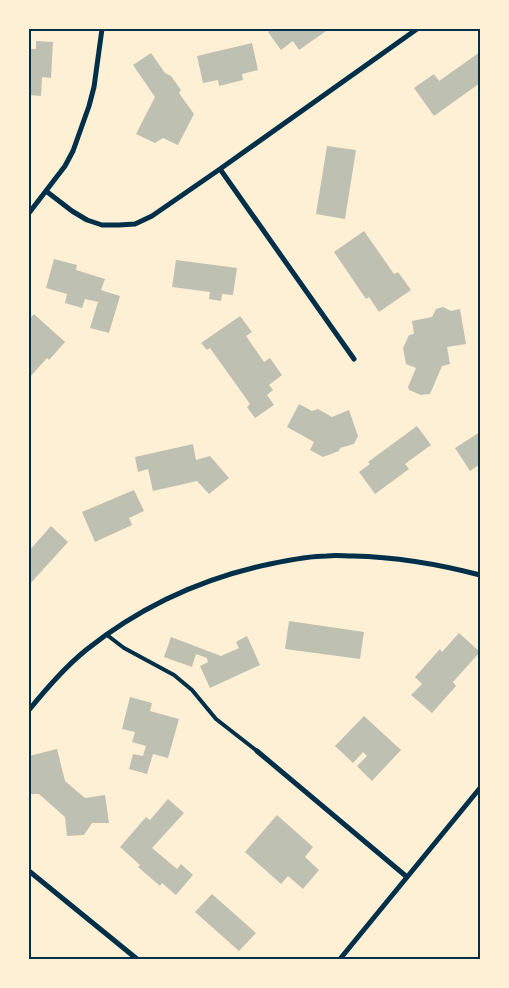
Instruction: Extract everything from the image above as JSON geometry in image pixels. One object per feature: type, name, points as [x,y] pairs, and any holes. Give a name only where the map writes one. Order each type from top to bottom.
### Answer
[{"type":"street","points":[[29,213],[65,166],[73,151],[94,87],[102,29]]},
{"type":"street","points":[[46,191],[87,220],[102,225],[135,224],[152,216],[220,169],[417,29]]},
{"type":"street","points":[[220,169],[354,359]]},
{"type":"street","points":[[29,710],[66,668],[85,651],[142,611],[208,581],[246,569],[288,560],[326,556],[366,557],[406,560],[451,567],[480,575]]},
{"type":"street","points":[[257,751],[408,877]]},
{"type":"street","points":[[340,959],[480,788]]},
{"type":"street","points":[[29,871],[137,959]]},
{"type":"lane","points":[[107,635],[124,648],[174,675],[192,690],[216,719],[257,751]]},
{"type":"building","points":[[272,29],[329,29],[299,50],[293,41],[281,50],[268,32]]},
{"type":"building","points":[[36,41],[53,42],[51,78],[42,77],[41,96],[29,95],[29,49],[36,49]]},
{"type":"building","points":[[252,43],[258,70],[242,74],[243,80],[219,86],[218,80],[203,83],[197,56]]},
{"type":"building","points":[[480,52],[480,83],[434,116],[414,88],[434,74],[439,81]]},
{"type":"building","points":[[151,53],[165,73],[171,76],[181,90],[179,93],[194,114],[178,145],[163,138],[155,143],[136,134],[155,97],[133,65]]},
{"type":"building","points":[[327,146],[356,150],[345,219],[316,214]]},
{"type":"building","points":[[364,231],[394,274],[398,272],[411,290],[379,312],[369,297],[366,299],[334,252]]},
{"type":"building","points":[[54,259],[77,265],[76,270],[105,279],[101,290],[120,296],[109,333],[90,328],[98,302],[85,299],[82,308],[65,303],[67,294],[46,288]]},
{"type":"building","points":[[176,260],[237,268],[233,295],[222,294],[221,301],[209,299],[210,292],[172,287]]},
{"type":"building","points":[[443,307],[451,311],[460,309],[466,344],[447,347],[450,364],[442,366],[430,394],[421,395],[409,390],[408,387],[416,368],[406,364],[403,348],[409,335],[414,334],[412,321],[432,317],[436,309]]},
{"type":"building","points":[[34,314],[65,342],[29,378],[29,319]]},
{"type":"building","points":[[240,316],[252,332],[246,336],[264,362],[270,358],[282,375],[269,385],[273,390],[267,395],[274,405],[255,418],[247,407],[250,404],[210,348],[207,350],[201,343]]},
{"type":"building","points":[[299,404],[312,411],[318,409],[332,417],[349,410],[358,436],[354,444],[340,448],[339,451],[323,457],[310,450],[314,442],[287,427]]},
{"type":"building","points":[[417,426],[431,445],[405,464],[409,469],[375,494],[359,472],[370,464],[368,462]]},
{"type":"building","points":[[480,432],[480,464],[470,471],[455,448]]},
{"type":"building","points":[[193,444],[196,460],[210,456],[229,478],[209,494],[197,481],[153,491],[148,469],[138,472],[135,457]]},
{"type":"building","points":[[134,490],[144,511],[129,518],[132,525],[95,542],[82,512]]},
{"type":"building","points":[[51,526],[68,542],[29,585],[29,551]]},
{"type":"building","points":[[289,621],[364,632],[360,659],[285,649]]},
{"type":"building","points":[[459,633],[480,652],[453,682],[456,686],[432,713],[411,695],[422,684],[415,677],[440,649],[442,652]]},
{"type":"building","points":[[247,636],[260,665],[210,688],[200,666],[208,662],[207,658],[196,654],[192,667],[164,657],[171,637],[221,656],[239,648],[236,642]]},
{"type":"building","points":[[130,697],[152,703],[150,711],[179,719],[168,758],[153,754],[147,774],[129,769],[133,754],[143,756],[146,746],[132,742],[135,732],[122,729]]},
{"type":"building","points":[[364,716],[401,750],[372,781],[357,766],[367,756],[363,752],[353,763],[335,746]]},
{"type":"building","points":[[57,749],[65,781],[85,798],[105,795],[109,823],[92,823],[84,835],[67,836],[65,817],[39,794],[29,794],[29,756]]},
{"type":"building","points":[[168,799],[184,813],[152,848],[177,869],[181,864],[193,875],[176,895],[162,883],[160,886],[138,867],[140,865],[120,847],[146,817],[150,820]]},
{"type":"building","points":[[277,815],[313,847],[305,857],[319,870],[303,889],[288,876],[281,884],[245,852]]},
{"type":"building","points":[[212,894],[256,933],[239,951],[195,912]]}]
